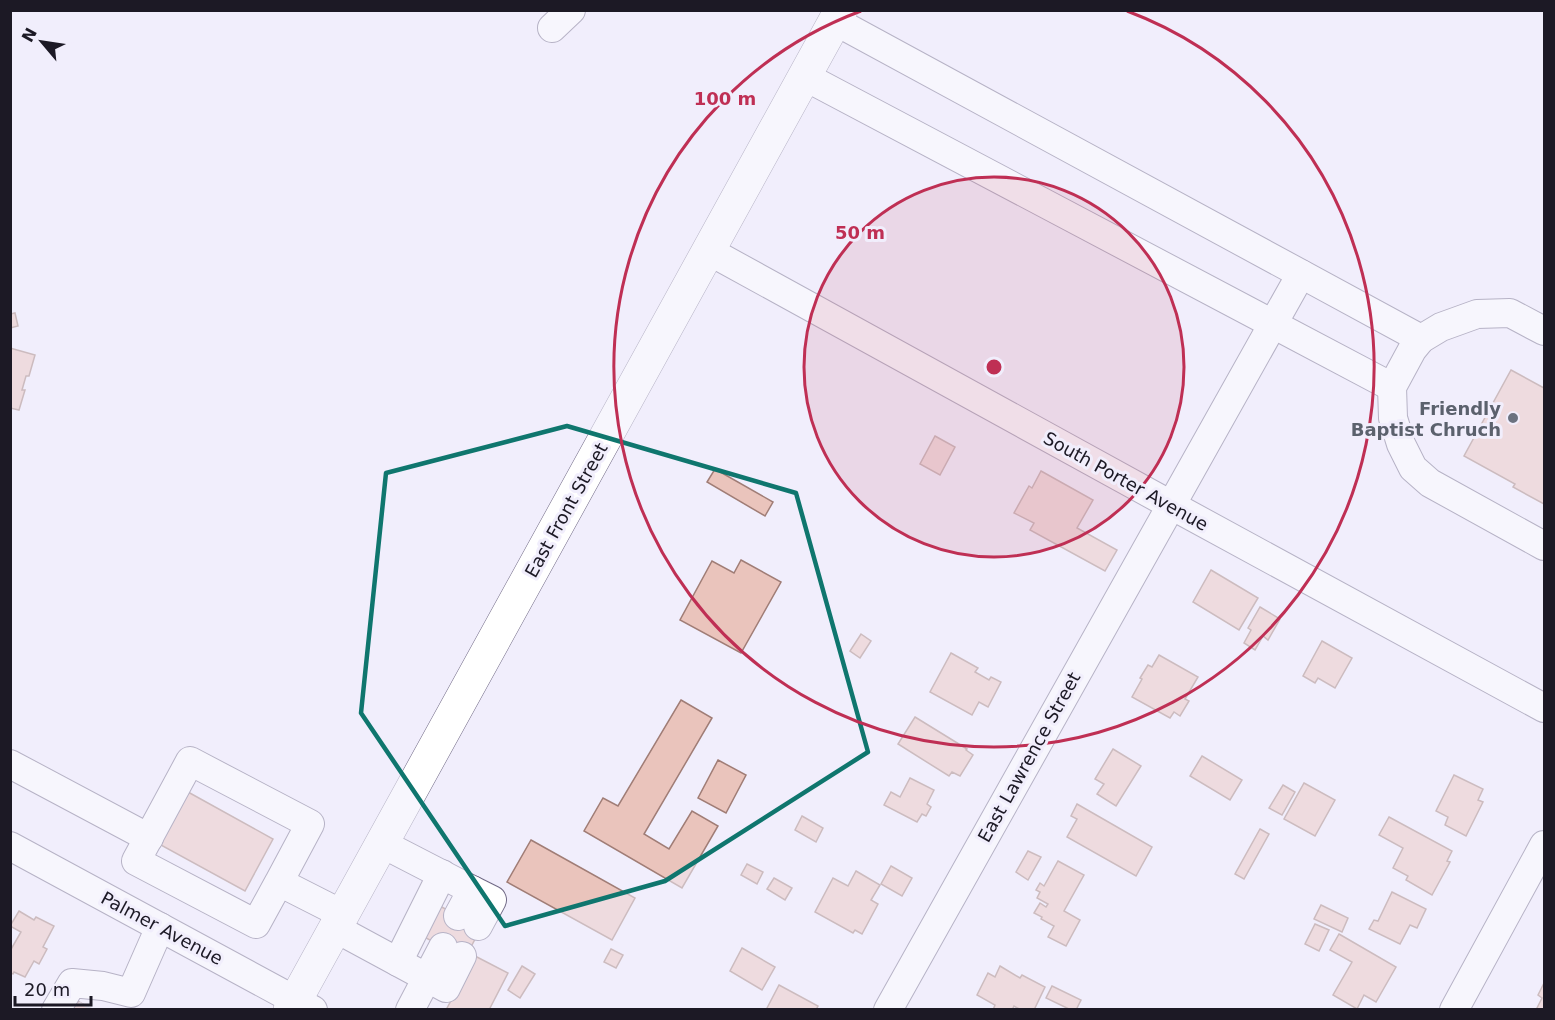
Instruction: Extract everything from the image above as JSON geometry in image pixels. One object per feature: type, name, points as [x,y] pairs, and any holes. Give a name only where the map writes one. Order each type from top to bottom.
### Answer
[{"type":"main road","name":"East Front Street","points":[[299,1006],[339,921],[381,843],[838,16]]},
{"type":"street","points":[[838,16],[1421,339]]},
{"type":"street","points":[[804,76],[1392,387]]},
{"type":"street","name":"South Porter Avenue","points":[[710,250],[1171,505],[1545,708]]},
{"type":"street","name":"East Lawrence Street","points":[[888,1010],[1301,274]]},
{"type":"street","points":[[1545,331],[1510,313],[1477,314],[1442,327],[1421,339],[1406,360],[1392,387],[1393,418],[1401,444],[1413,468],[1430,483],[1545,546]]},
{"type":"street","points":[[190,761],[310,824],[256,924],[136,861],[149,838],[190,761]]},
{"type":"street","points":[[10,764],[149,838]]},
{"type":"street","points":[[381,843],[472,890],[468,921]]},
{"type":"street","points":[[1454,1010],[1545,844]]},
{"type":"street","name":"Palmer Avenue","points":[[10,846],[299,1006]]},
{"type":"street","points":[[398,962],[442,874]]},
{"type":"street","points":[[56,1010],[72,983],[97,998],[134,1004],[152,923],[168,878]]},
{"type":"street","points":[[279,882],[398,962],[427,977]]},
{"type":"street","points":[[410,1010],[427,977],[452,952]]},
{"type":"highlighted area","points":[[567,426],[796,493],[868,752],[665,881],[505,926],[361,713],[386,473]]},
{"type":"building","points":[[15,313],[18,326],[10,328],[10,314]]},
{"type":"building","points":[[10,348],[35,355],[29,376],[26,376],[22,390],[25,390],[19,410],[10,408]]},
{"type":"building","points":[[1511,370],[1544,388],[1544,504],[1513,487],[1515,484],[1464,456]]},
{"type":"building","points":[[935,436],[955,447],[940,475],[920,464]]},
{"type":"building","points":[[715,469],[773,502],[765,516],[707,482]]},
{"type":"building","points":[[1041,471],[1093,500],[1077,528],[1117,550],[1105,571],[1030,530],[1034,523],[1014,513],[1029,486],[1032,488]]},
{"type":"building","points":[[741,560],[781,582],[741,653],[680,620],[712,561],[734,573]]},
{"type":"building","points":[[1211,570],[1258,598],[1239,630],[1193,602]]},
{"type":"building","points":[[1260,607],[1280,619],[1268,640],[1263,636],[1255,650],[1244,643],[1251,630],[1248,628]]},
{"type":"building","points":[[861,634],[871,641],[860,658],[850,651]]},
{"type":"building","points":[[1322,641],[1352,658],[1335,688],[1318,678],[1315,683],[1303,676]]},
{"type":"building","points":[[951,653],[978,668],[975,672],[989,680],[991,677],[1001,682],[988,707],[979,702],[972,715],[930,692]]},
{"type":"building","points":[[1159,655],[1198,677],[1185,699],[1189,701],[1180,716],[1174,712],[1170,718],[1132,697],[1148,665],[1152,667]]},
{"type":"building","points":[[681,700],[712,718],[644,834],[669,849],[692,811],[718,826],[682,888],[584,831],[603,798],[618,806]]},
{"type":"building","points":[[915,717],[973,755],[960,776],[952,772],[949,776],[898,744]]},
{"type":"building","points":[[1113,749],[1141,766],[1116,806],[1097,794],[1104,784],[1095,779]]},
{"type":"building","points":[[1202,756],[1242,780],[1230,800],[1190,776]]},
{"type":"building","points":[[718,760],[746,775],[726,813],[698,798]]},
{"type":"building","points":[[1454,775],[1483,789],[1478,800],[1483,802],[1466,836],[1445,825],[1448,817],[1436,811]]},
{"type":"building","points":[[910,778],[934,790],[927,804],[931,807],[926,816],[922,814],[917,822],[884,805],[891,792],[900,797]]},
{"type":"building","points":[[1304,783],[1335,800],[1315,836],[1284,819]]},
{"type":"building","points":[[1283,785],[1295,792],[1282,815],[1269,808]]},
{"type":"building","points":[[188,792],[273,839],[245,891],[159,844]]},
{"type":"building","points":[[1077,804],[1152,847],[1136,876],[1067,837],[1077,819],[1071,816]]},
{"type":"building","points":[[802,816],[823,828],[816,842],[795,830]]},
{"type":"building","points":[[1389,817],[1452,851],[1447,861],[1450,862],[1432,895],[1406,880],[1408,876],[1393,868],[1403,848],[1379,835]]},
{"type":"building","points":[[1260,829],[1269,834],[1244,879],[1235,874]]},
{"type":"building","points":[[531,840],[635,898],[612,940],[507,882]]},
{"type":"building","points":[[1028,851],[1041,857],[1028,880],[1016,872]]},
{"type":"building","points":[[1058,861],[1084,875],[1064,911],[1080,920],[1066,946],[1048,937],[1054,926],[1034,913],[1040,903],[1046,907],[1048,904],[1037,898],[1040,892],[1036,890],[1040,883],[1044,886]]},
{"type":"building","points":[[747,864],[763,872],[757,884],[741,875]]},
{"type":"building","points":[[891,866],[912,878],[902,896],[881,884]]},
{"type":"building","points":[[856,871],[880,885],[871,900],[878,904],[862,934],[855,930],[853,933],[815,912],[833,878],[848,886]]},
{"type":"building","points":[[774,878],[792,888],[785,900],[767,889]]},
{"type":"building","points":[[1392,892],[1426,909],[1417,928],[1410,925],[1400,944],[1369,929],[1374,920],[1378,921]]},
{"type":"building","points":[[438,905],[481,928],[465,958],[422,936]]},
{"type":"building","points":[[1321,905],[1348,918],[1342,932],[1314,919]]},
{"type":"building","points":[[19,911],[34,920],[36,917],[54,926],[43,947],[47,949],[39,964],[34,961],[25,977],[10,972],[10,951],[21,932],[10,926]]},
{"type":"building","points":[[1315,924],[1329,930],[1319,951],[1305,944]]},
{"type":"building","points":[[1339,934],[1396,967],[1376,1002],[1364,995],[1357,1009],[1333,995],[1352,962],[1330,950]]},
{"type":"building","points":[[742,948],[775,967],[762,990],[730,971]]},
{"type":"building","points":[[611,949],[623,955],[616,968],[604,962]]},
{"type":"building","points":[[475,956],[508,973],[489,1010],[446,1010]]},
{"type":"building","points":[[522,966],[535,974],[520,998],[508,990]]},
{"type":"building","points":[[1000,966],[1020,978],[1022,975],[1045,987],[1034,1010],[1021,1010],[1014,1006],[1012,1010],[993,1010],[995,1005],[977,995],[988,973],[995,977]]},
{"type":"building","points":[[1544,983],[1544,1010],[1536,1010],[1542,998],[1538,995]]},
{"type":"building","points":[[779,985],[818,1006],[816,1010],[766,1010]]},
{"type":"building","points":[[1052,986],[1081,1000],[1076,1010],[1071,1010],[1046,998]]},
{"type":"building","points":[[69,996],[93,1010],[61,1010]]},
{"type":"place","name":"Friendly Baptist Chruch","points":[[1513,418]]}]
